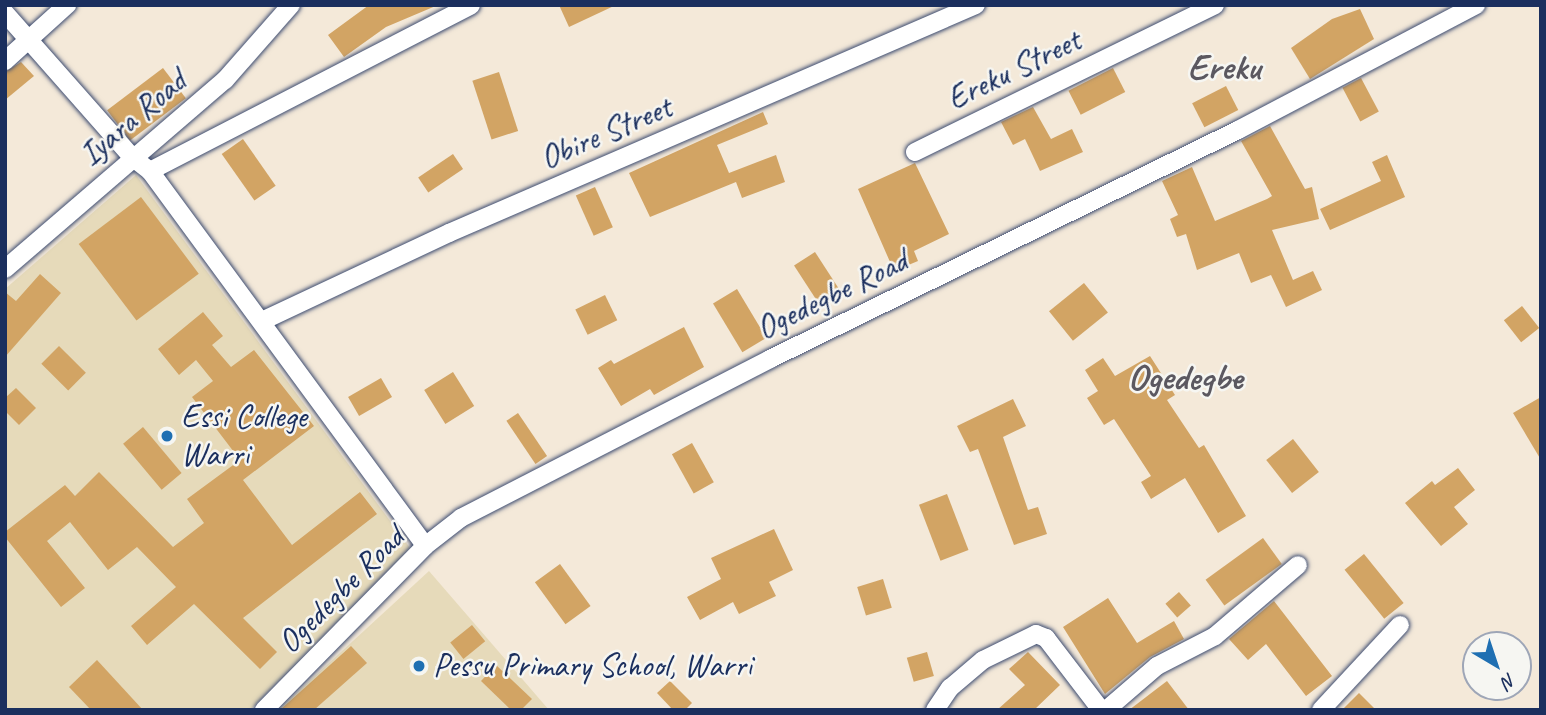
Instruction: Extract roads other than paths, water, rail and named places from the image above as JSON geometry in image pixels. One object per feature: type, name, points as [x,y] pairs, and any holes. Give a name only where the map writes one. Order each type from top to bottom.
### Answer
[{"type":"street","points":[[5,61],[67,5]]},
{"type":"street","name":"Iyara Road","points":[[5,269],[132,157],[225,80],[291,5]]},
{"type":"street","points":[[150,171],[471,5]]},
{"type":"street","name":"Obire Street","points":[[262,321],[449,233],[976,5]]},
{"type":"street","name":"Ereku Street","points":[[915,152],[1215,5]]},
{"type":"street","name":"Ogedegbe Road","points":[[264,710],[425,546],[461,518],[516,487],[1238,130],[1476,5]]},
{"type":"street","points":[[5,13],[132,157],[150,171],[425,546]]},
{"type":"street","points":[[1106,710],[1157,666],[1214,636],[1298,565]]},
{"type":"street","points":[[1321,710],[1400,625]]},
{"type":"street","points":[[935,710],[950,688],[984,660],[1036,634],[1046,638],[1101,710]]},
{"type":"place","name":"Essi College Warri","points":[[167,436]]},
{"type":"place","name":"Pessu Primary School, Warri","points":[[419,666]]},
{"type":"district","name":"Ereku","points":[[1224,67]]},
{"type":"district","name":"Ogedegbe","points":[[1185,377]]}]
